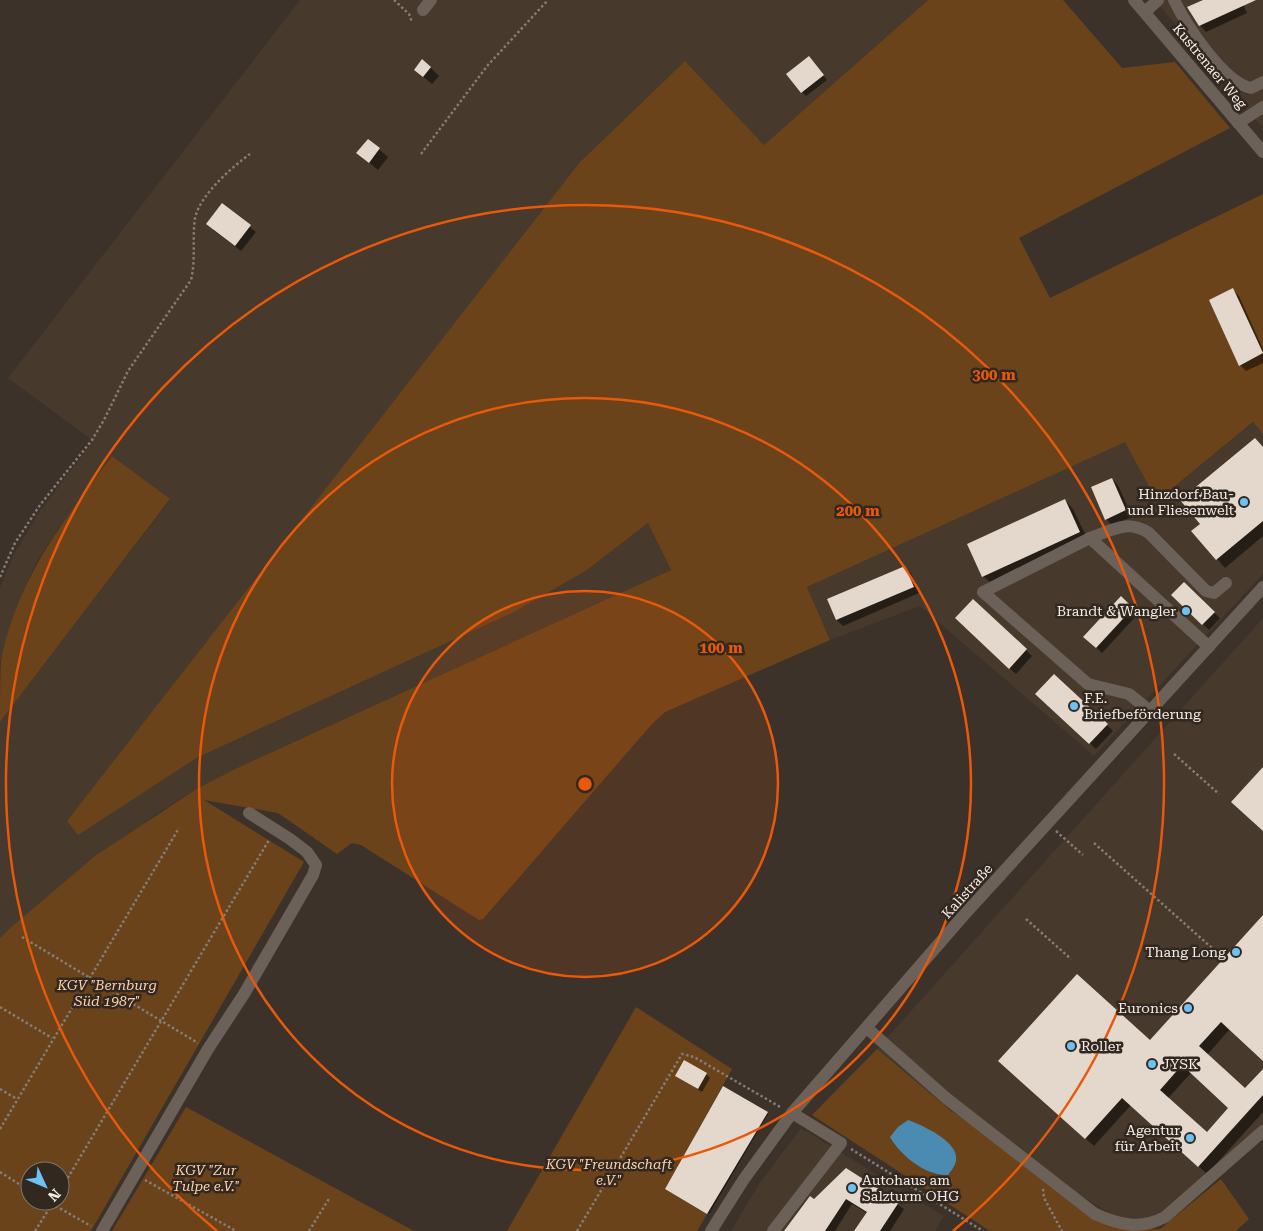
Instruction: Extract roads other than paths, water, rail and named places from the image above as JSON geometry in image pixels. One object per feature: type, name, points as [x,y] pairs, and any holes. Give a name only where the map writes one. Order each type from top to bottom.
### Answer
[{"type":"street","name":"Kustrenaer Weg","points":[[1134,0],[1263,152]]},
{"type":"street","points":[[1145,12],[1158,0]]},
{"type":"street","points":[[1174,0],[1197,39],[1238,83],[1251,88],[1263,82]]},
{"type":"street","points":[[1238,122],[1263,107]]},
{"type":"street","points":[[1150,711],[1129,694],[1088,684],[983,592],[1090,538],[1129,524],[1138,526],[1149,533],[1206,590],[1214,593],[1226,583]]},
{"type":"street","points":[[1090,538],[1209,647]]},
{"type":"street","name":"Kalistraße","points":[[711,1231],[744,1179],[792,1114],[964,916],[1263,587]]},
{"type":"street","points":[[98,1229],[208,1049],[244,994],[313,875],[316,865],[314,859],[290,839],[249,813]]},
{"type":"street","points":[[868,1028],[946,1098],[1095,1214],[1117,1224],[1136,1227],[1153,1223],[1165,1217],[1263,1130]]},
{"type":"street","points":[[772,1231],[841,1143],[792,1114]]},
{"type":"water","points":[[908,1120],[939,1135],[952,1147],[956,1154],[956,1161],[948,1175],[931,1172],[915,1164],[895,1144],[890,1137],[898,1127]]},
{"type":"place","name":"Hinzdorf Bau- und Fliesenwelt","points":[[1244,502]]},
{"type":"place","name":"Brandt & Wangler","points":[[1186,611]]},
{"type":"place","name":"F.E. Briefbeförderung","points":[[1074,706]]},
{"type":"place","name":"Thang Long","points":[[1236,952]]},
{"type":"place","name":"Euronics","points":[[1188,1008]]},
{"type":"place","name":"Roller","points":[[1071,1046]]},
{"type":"place","name":"JYSK","points":[[1152,1064]]},
{"type":"place","name":"Agentur für Arbeit","points":[[1190,1138]]},
{"type":"place","name":"Autohaus am Salzturm OHG","points":[[852,1188]]},
{"type":"park label","name":"KGV \"Bernburg Süd 1987\"","points":[[107,994]]},
{"type":"park label","name":"KGV \"Freundschaft e.V.\"","points":[[609,1172]]},
{"type":"park label","name":"KGV \"Zur Tulpe e.V.\"","points":[[206,1178]]}]
